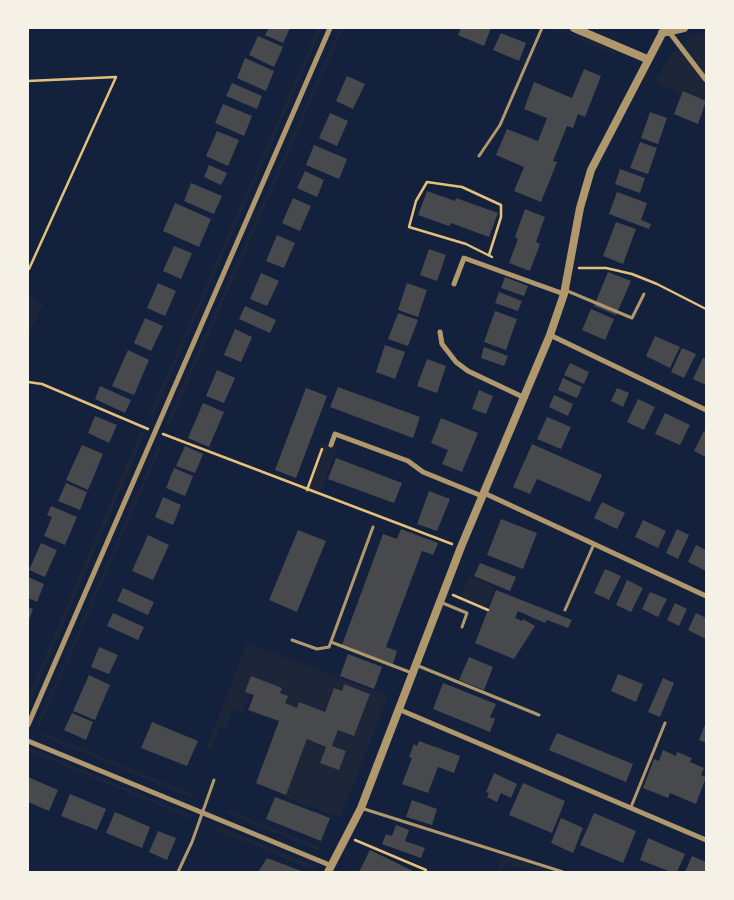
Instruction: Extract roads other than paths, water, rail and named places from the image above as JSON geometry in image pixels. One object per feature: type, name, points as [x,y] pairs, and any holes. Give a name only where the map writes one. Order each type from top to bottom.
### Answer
[{"type":"street","points":[[28,725],[330,28]]},
{"type":"street","points":[[574,28],[647,59]]},
{"type":"street","points":[[28,741],[204,812],[330,869],[361,808],[460,547],[525,398],[550,335],[565,292],[580,208],[591,170],[647,59],[665,31],[684,28]]},
{"type":"street","points":[[665,31],[706,80]]},
{"type":"street","points":[[454,284],[464,258],[565,292]]},
{"type":"street","points":[[440,332],[442,344],[456,362],[468,371],[525,398]]},
{"type":"street","points":[[550,335],[706,410]]},
{"type":"street","points":[[331,445],[335,434],[408,461],[423,472],[483,495],[706,596]]},
{"type":"street","points":[[398,709],[631,806],[706,840]]},
{"type":"lane","points":[[479,156],[500,125],[542,28]]},
{"type":"lane","points":[[565,292],[632,318],[644,294]]},
{"type":"lane","points":[[292,640],[317,649],[324,649],[331,642],[372,527]]},
{"type":"lane","points":[[565,610],[594,544]]},
{"type":"lane","points":[[439,602],[467,613],[462,627]]},
{"type":"lane","points":[[331,642],[412,673]]},
{"type":"lane","points":[[416,664],[539,715]]},
{"type":"lane","points":[[631,806],[665,722]]},
{"type":"lane","points":[[178,872],[204,812],[214,780]]},
{"type":"lane","points":[[361,808],[564,872]]}]
